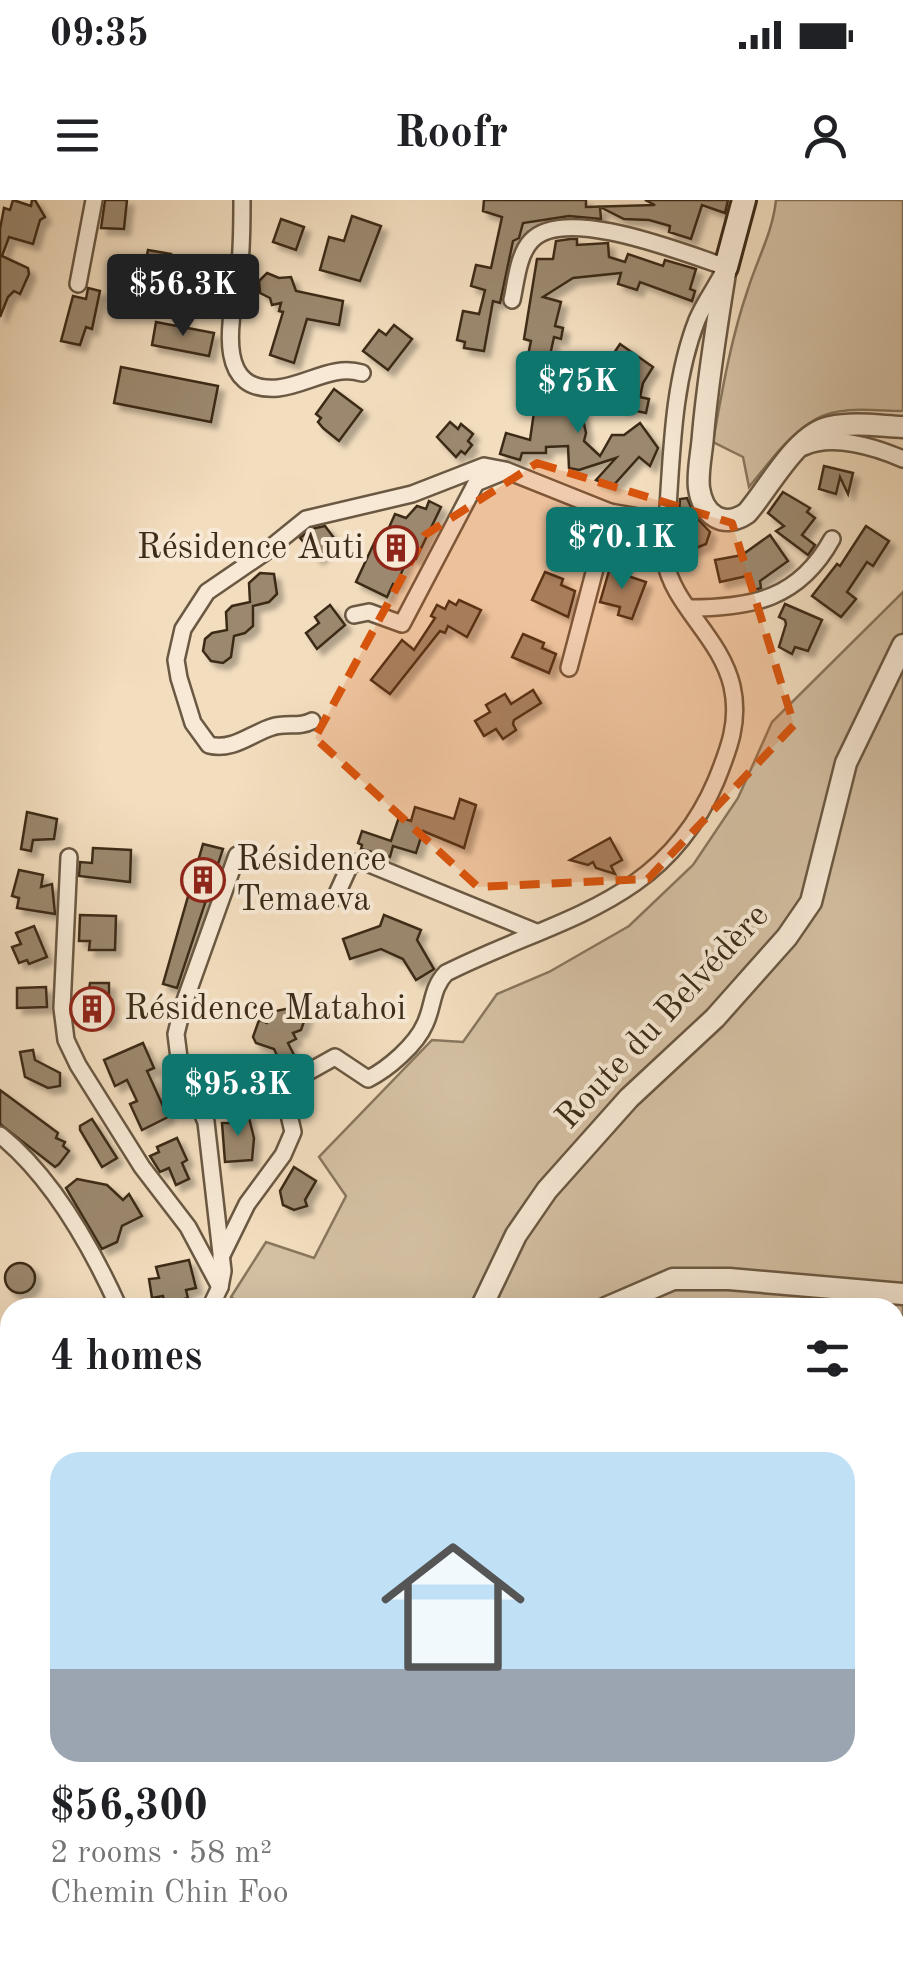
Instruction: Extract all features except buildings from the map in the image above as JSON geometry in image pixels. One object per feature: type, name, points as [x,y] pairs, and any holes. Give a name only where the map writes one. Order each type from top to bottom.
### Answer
[{"type":"main road","points":[[726,267],[744,200]]},
{"type":"street","points":[[78,284],[94,200]]},
{"type":"street","points":[[242,200],[241,256],[230,332],[230,354],[236,370],[246,381],[272,388],[331,372],[362,373]]},
{"type":"street","points":[[512,300],[530,241],[549,231],[610,230],[726,267]]},
{"type":"street","points":[[726,267],[708,384],[698,486],[703,504],[721,520],[736,521],[760,498],[807,439],[825,428],[852,424],[903,427]]},
{"type":"street","points":[[221,1257],[248,1204],[293,1132],[284,1093],[292,1081],[335,1057],[368,1079],[382,1072],[425,1025],[436,983],[446,973],[630,888],[673,852],[700,816],[728,754],[736,712],[730,679],[718,649],[672,582],[665,562],[680,382],[696,322],[726,267]]},
{"type":"street","points":[[796,451],[810,443],[843,442],[903,458]]},
{"type":"street","points":[[312,721],[302,726],[277,725],[221,747],[209,745],[200,737],[186,701],[176,660],[182,630],[207,592],[306,518],[412,494],[484,466],[506,470],[610,512],[667,522]]},
{"type":"street","points":[[354,616],[369,612],[402,624],[476,482],[506,470]]},
{"type":"street","points":[[569,668],[610,512]]},
{"type":"street","points":[[690,608],[717,608],[770,599],[812,568],[832,539]]},
{"type":"street","name":"Route du Belvédère","points":[[485,1298],[516,1235],[547,1190],[629,1098],[715,1018],[787,937],[811,902],[846,763],[903,645]]},
{"type":"street","points":[[215,1298],[220,1288],[221,1257],[206,1122],[179,1058],[176,1034],[238,855]]},
{"type":"street","points":[[68,857],[62,1008],[66,1040],[142,1167],[188,1227],[220,1288]]},
{"type":"street","points":[[335,898],[350,865],[362,861],[536,932]]},
{"type":"street","points":[[0,1135],[24,1154],[70,1218],[114,1298]]},
{"type":"street","points":[[629,1298],[673,1279],[730,1279],[903,1294]]},
{"type":"highlighted area","points":[[537,463],[732,523],[794,725],[648,879],[478,887],[315,738],[425,535]]},
{"type":"shaded area","points":[[776,200],[903,200],[903,411],[847,410],[816,419],[788,441],[749,487],[743,457],[713,442],[737,326]]},
{"type":"shaded area","points":[[903,592],[903,1298],[231,1297],[266,1242],[314,1258],[346,1196],[319,1157],[432,1040],[463,1042],[497,994],[549,972],[629,926],[693,865],[738,798],[772,722]]},
{"type":"place","name":"Résidence Auti","points":[[396,548]]},
{"type":"place","name":"Résidence Temaeva","points":[[203,880]]},
{"type":"place","name":"Résidence Matahoi","points":[[92,1009]]}]
